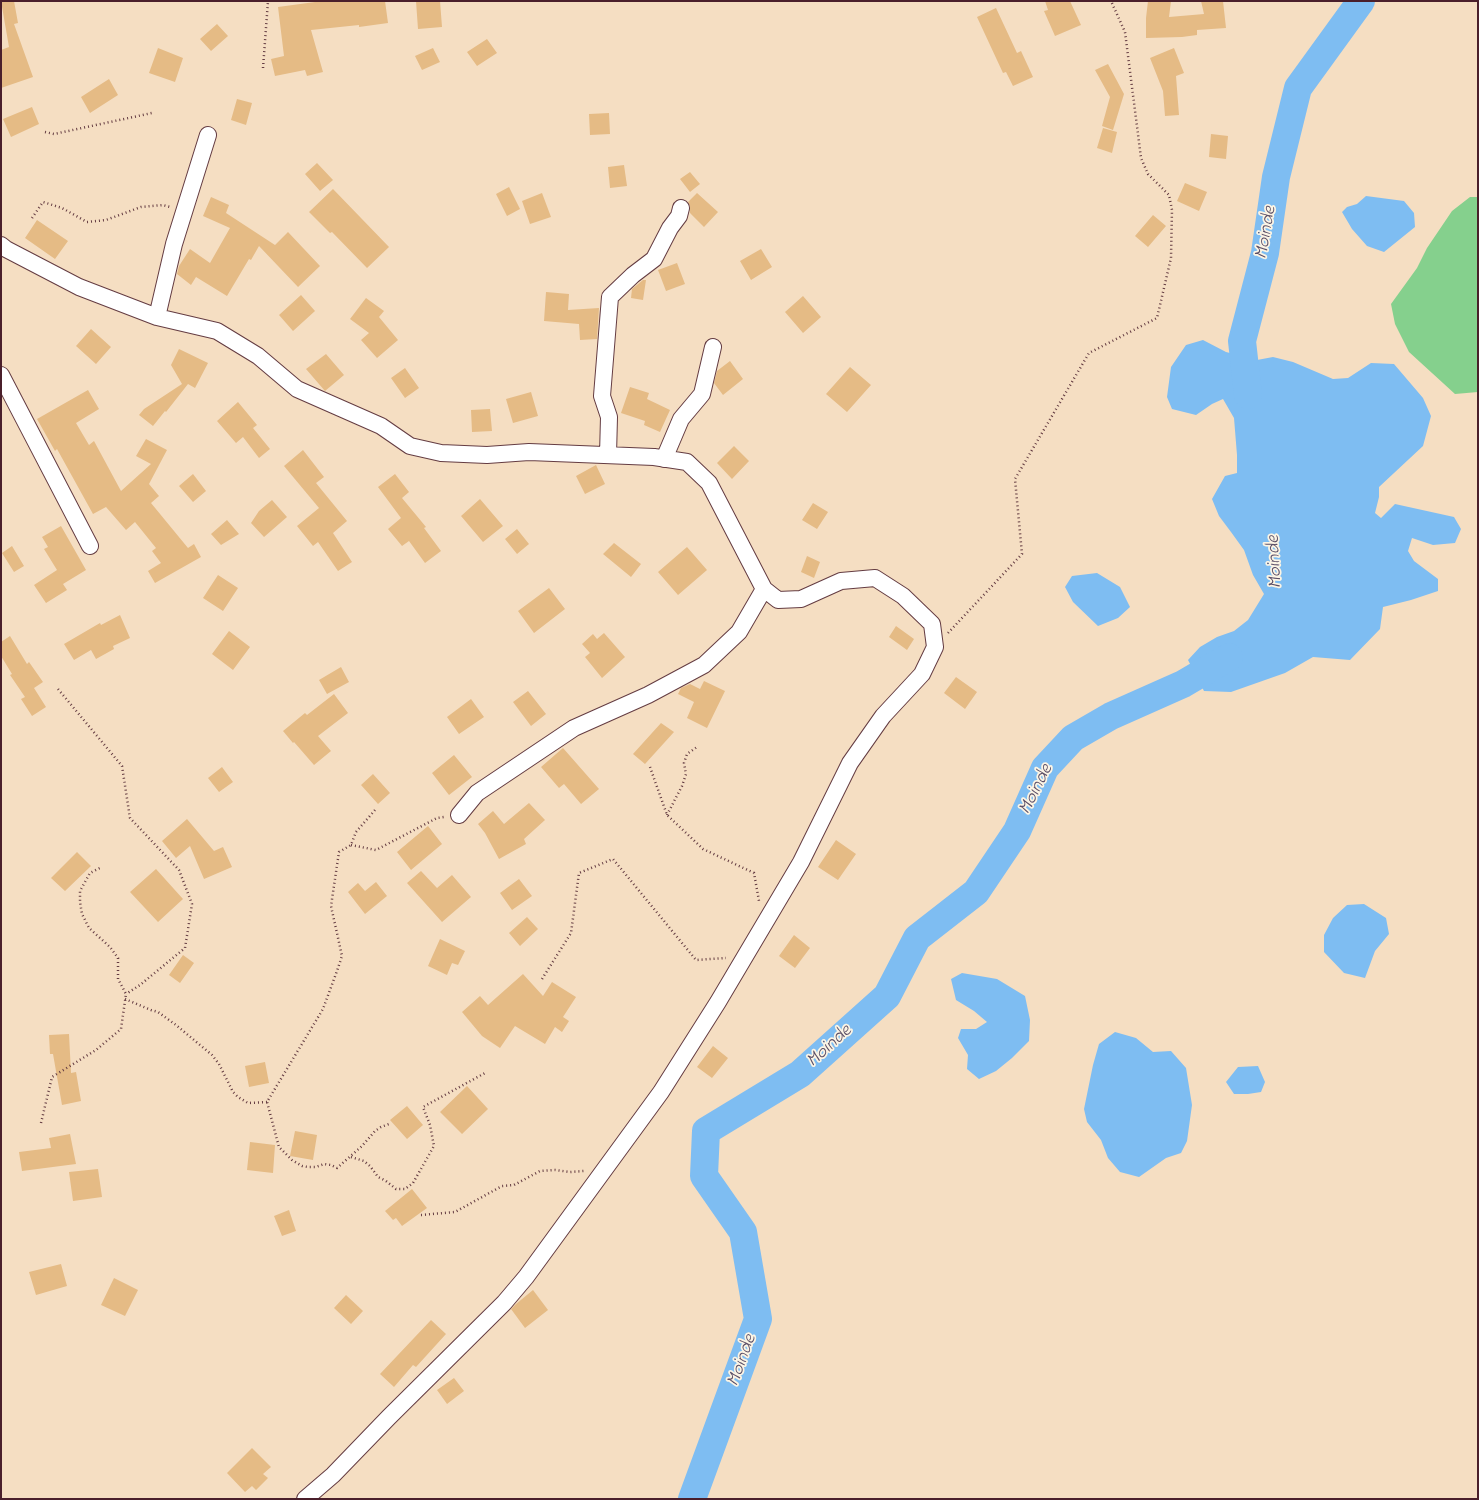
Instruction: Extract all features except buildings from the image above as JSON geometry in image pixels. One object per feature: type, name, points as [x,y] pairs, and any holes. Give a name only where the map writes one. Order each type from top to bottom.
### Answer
[{"type":"street","points":[[157,317],[174,244],[208,135]]},
{"type":"street","points":[[608,455],[609,417],[602,396],[610,297],[633,275],[654,259],[670,228],[679,216],[681,208]]},
{"type":"street","points":[[1,245],[79,287],[157,317],[217,331],[258,356],[297,389],[381,426],[410,446],[441,453],[487,455],[529,452],[664,458],[686,462],[709,483],[764,589],[778,600],[801,599],[841,581],[875,578],[903,596],[932,624],[935,647],[922,674],[883,716],[850,763],[800,862],[718,1002],[661,1092],[526,1277],[504,1303],[388,1417],[333,1475],[305,1499]]},
{"type":"street","points":[[664,458],[681,419],[702,394],[713,347]]},
{"type":"street","points":[[1,375],[90,546]]},
{"type":"street","points":[[459,815],[477,793],[574,728],[648,696],[704,665],[739,632],[764,589]]},
{"type":"path","points":[[263,68],[268,1]]},
{"type":"path","points":[[935,647],[1022,554],[1015,480],[1089,353],[1157,318],[1171,258],[1172,210],[1169,195],[1148,174],[1141,158],[1125,32],[1111,1]]},
{"type":"path","points":[[45,132],[54,134],[152,113]]},
{"type":"path","points":[[32,218],[44,202],[62,208],[87,222],[106,220],[141,207],[163,205],[185,211]]},
{"type":"path","points":[[58,689],[122,766],[130,818],[179,870],[192,904],[185,948],[140,985],[126,994]]},
{"type":"path","points":[[667,816],[682,786],[686,774],[684,763],[687,754],[697,747]]},
{"type":"path","points":[[650,767],[667,816],[703,849],[754,873],[759,905],[768,916]]},
{"type":"path","points":[[375,810],[356,832],[351,845],[339,852],[331,906],[342,956],[323,1009],[267,1102],[279,1147],[292,1160],[302,1166],[316,1167],[324,1164],[337,1168],[369,1140],[375,1131],[389,1124]]},
{"type":"path","points":[[351,845],[376,850],[436,818],[459,815]]},
{"type":"path","points":[[542,979],[571,933],[579,874],[613,859],[696,960],[730,958]]},
{"type":"path","points":[[41,1123],[52,1077],[96,1050],[121,1029],[126,994],[118,979],[118,958],[110,947],[89,928],[82,914],[80,902],[80,891],[90,872],[102,867]]},
{"type":"path","points":[[125,999],[158,1012],[212,1055],[219,1064],[233,1092],[238,1096],[248,1103],[267,1102]]},
{"type":"path","points":[[351,1157],[364,1161],[375,1172],[378,1178],[386,1181],[396,1189],[406,1189],[413,1183],[434,1146],[430,1126],[423,1107],[485,1073]]},
{"type":"path","points":[[421,1215],[455,1212],[502,1186],[514,1185],[540,1171],[584,1171],[600,1174]]},
{"type":"green space","points":[[1470,197],[1478,197],[1478,392],[1455,394],[1409,352],[1395,324],[1391,304],[1417,268],[1427,248],[1452,211]]},
{"type":"water","points":[[1366,196],[1404,201],[1414,213],[1415,227],[1384,252],[1367,246],[1352,229],[1342,212],[1347,207],[1357,204]]},
{"type":"water","points":[[1203,340],[1226,352],[1257,360],[1273,357],[1293,362],[1333,379],[1348,378],[1371,363],[1394,364],[1423,398],[1431,416],[1423,446],[1379,487],[1379,497],[1375,513],[1381,518],[1395,504],[1454,517],[1461,529],[1455,543],[1433,545],[1412,538],[1408,551],[1414,561],[1438,579],[1438,591],[1383,607],[1380,629],[1350,660],[1313,657],[1285,673],[1231,692],[1204,691],[1188,660],[1200,647],[1217,637],[1234,631],[1248,620],[1264,594],[1253,575],[1244,550],[1219,516],[1212,499],[1225,476],[1237,473],[1234,418],[1223,399],[1212,404],[1196,415],[1172,409],[1167,397],[1171,367],[1186,345]]},
{"type":"water","points":[[1097,573],[1120,587],[1130,607],[1118,618],[1098,626],[1073,602],[1065,587],[1072,576]]},
{"type":"water","points":[[1364,904],[1386,918],[1389,934],[1375,951],[1365,978],[1344,973],[1324,952],[1324,935],[1333,918],[1347,905]]},
{"type":"water","points":[[962,973],[997,979],[1025,996],[1030,1020],[1029,1041],[996,1071],[979,1079],[967,1069],[968,1055],[958,1038],[961,1029],[976,1029],[987,1022],[974,1011],[956,1000],[951,979]]},
{"type":"water","points":[[1115,1032],[1136,1038],[1153,1052],[1171,1051],[1186,1068],[1192,1105],[1187,1141],[1181,1153],[1166,1158],[1139,1177],[1120,1172],[1108,1158],[1101,1140],[1087,1122],[1084,1109],[1099,1044]]},
{"type":"water","points":[[1258,1066],[1265,1082],[1261,1092],[1234,1094],[1226,1082],[1238,1067]]},
{"type":"waterway","name":"Moinde","points":[[1248,395],[1242,341],[1265,253],[1276,177],[1298,88],[1361,1]]},
{"type":"waterway","name":"Moinde","points":[[692,1499],[758,1319],[743,1232],[704,1176],[706,1131],[800,1074],[887,996],[917,938],[976,892],[1017,831],[1045,768],[1073,738],[1111,716],[1183,684],[1229,657]]}]
